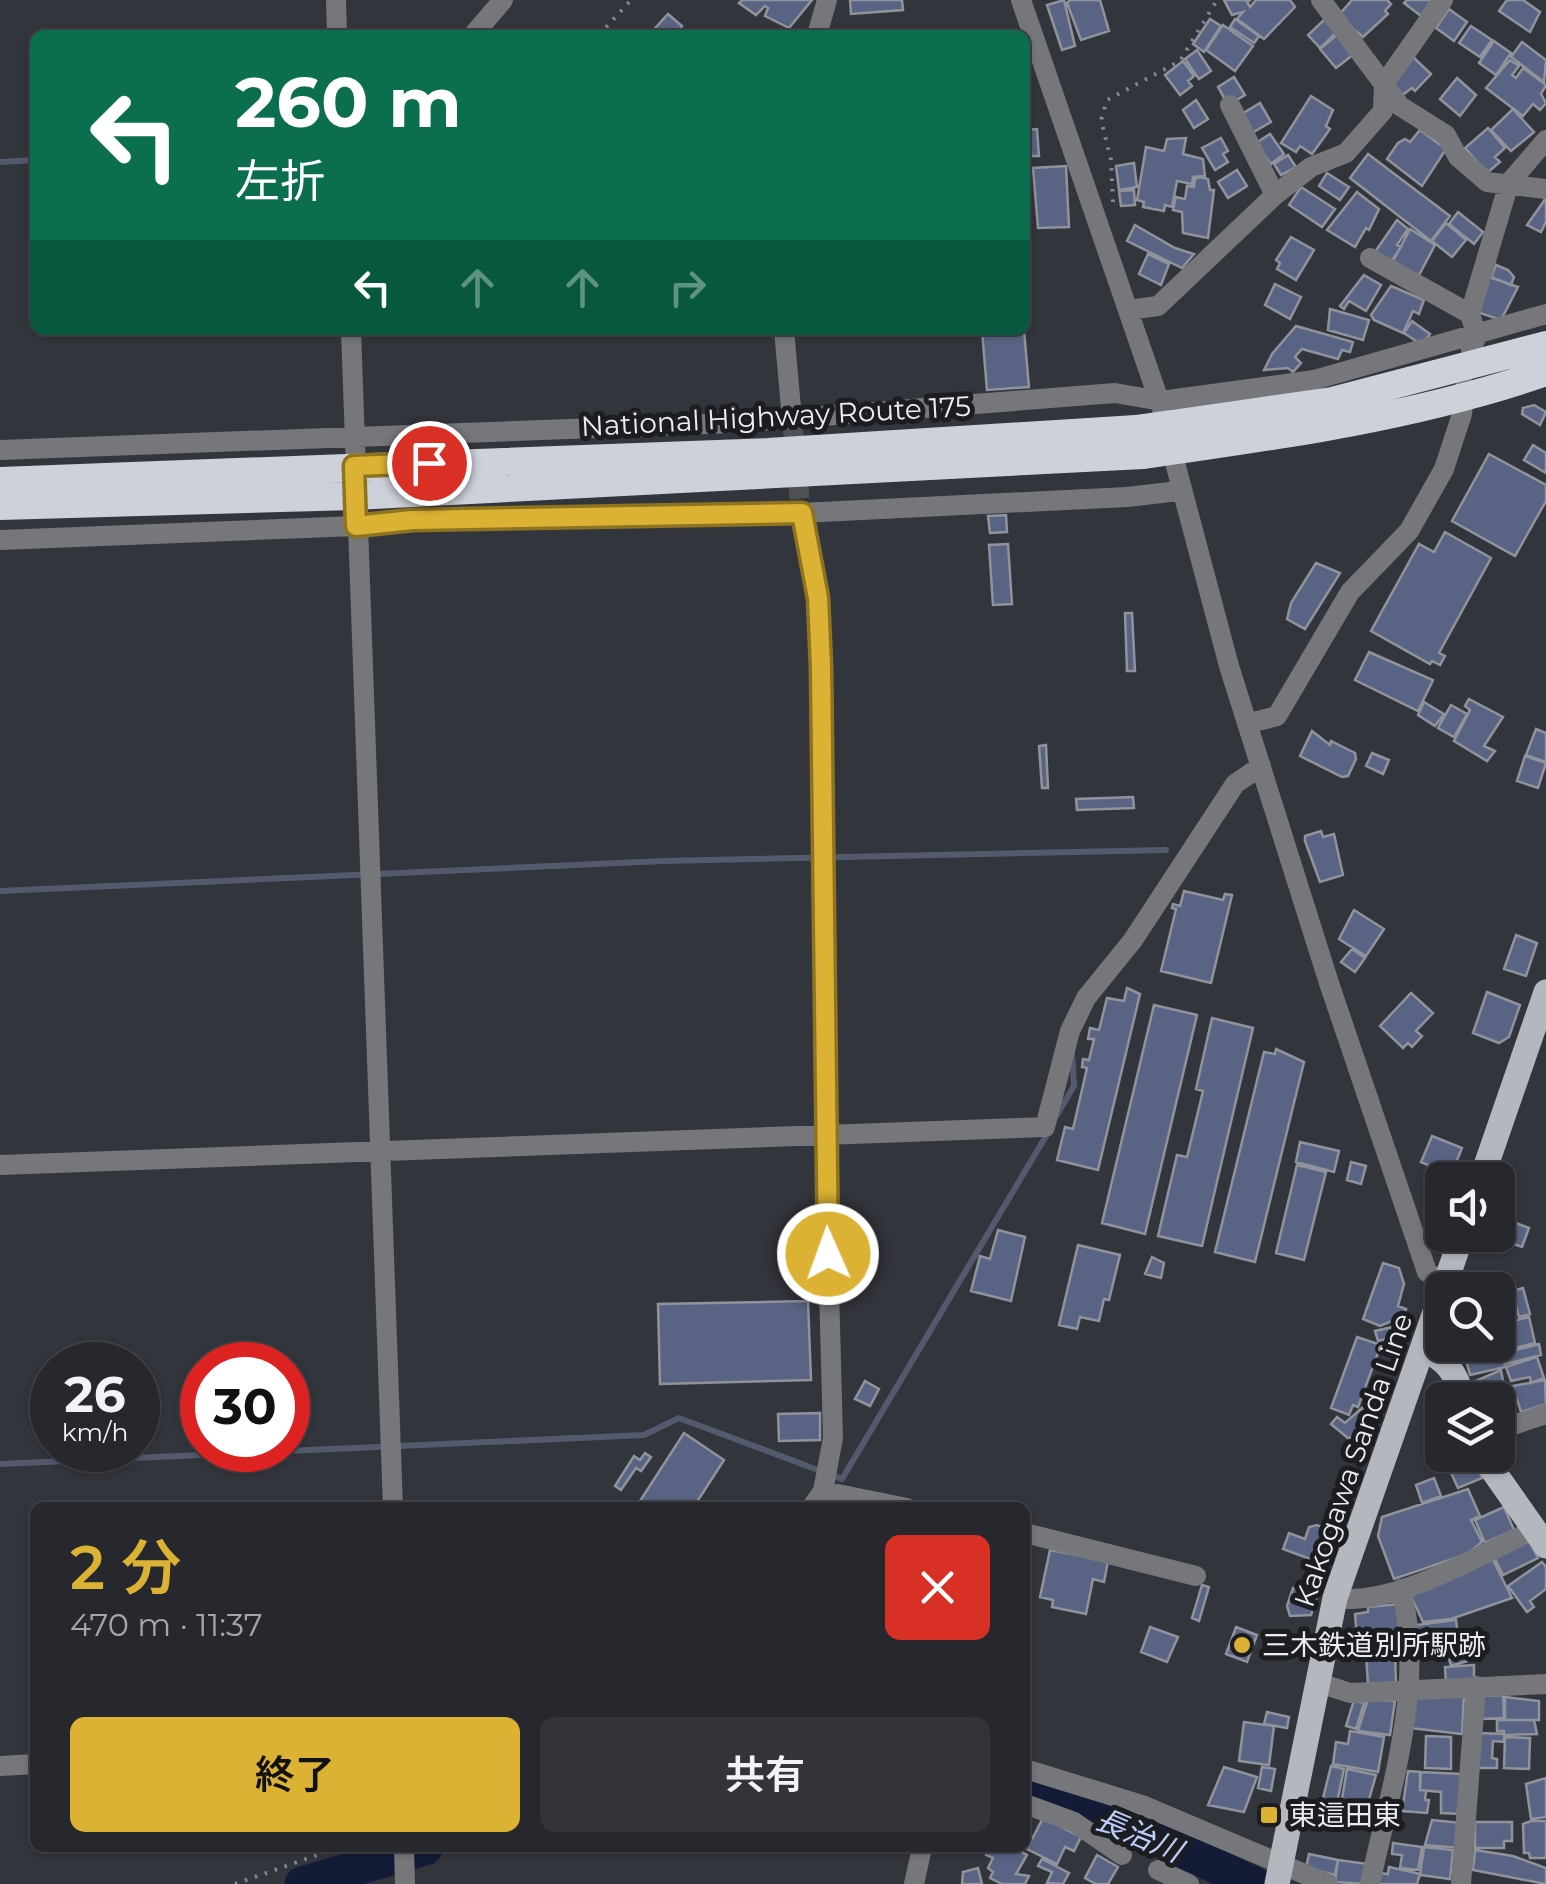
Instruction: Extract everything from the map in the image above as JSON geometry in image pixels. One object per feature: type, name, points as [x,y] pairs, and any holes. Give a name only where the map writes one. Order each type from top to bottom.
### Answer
[{"type":"highway","name":"National Highway Route 175","points":[[0,481],[1139,442],[1332,401],[1546,345]]},
{"type":"highway","name":"National Highway Route 175","points":[[0,506],[354,496],[1332,428],[1508,386],[1546,372]]},
{"type":"main road","points":[[1487,1162],[1546,992]]},
{"type":"main road","name":"Kakogawa Sanda Line","points":[[1279,1873],[1335,1598],[1425,1342]]},
{"type":"main road","points":[[1422,1350],[1438,1354],[1458,1382]]},
{"type":"main road","points":[[1494,1472],[1541,1538]]},
{"type":"street","points":[[336,0],[337,30]]},
{"type":"street","points":[[478,30],[503,0]]},
{"type":"street","points":[[818,30],[827,0]]},
{"type":"street","points":[[1021,0],[1161,402],[1180,491],[1230,666],[1427,1272]]},
{"type":"street","points":[[1321,0],[1400,106],[1446,136],[1458,157],[1486,182],[1546,189]]},
{"type":"street","points":[[1128,310],[1158,306],[1275,195],[1311,167],[1346,153],[1382,110],[1384,84],[1443,0]]},
{"type":"street","points":[[1230,106],[1275,195]]},
{"type":"street","points":[[1250,723],[1277,716],[1350,592],[1409,531],[1444,469],[1462,414],[1469,354],[1476,336],[1470,314],[1509,183],[1546,140]]},
{"type":"street","points":[[1370,258],[1470,314]]},
{"type":"street","points":[[0,450],[792,419],[1115,393],[1161,402],[1314,380],[1546,314]]},
{"type":"street","points":[[351,335],[394,1502]]},
{"type":"street","points":[[784,335],[792,419]]},
{"type":"street","points":[[0,540],[356,526],[412,520],[801,512],[1127,497],[1180,491]]},
{"type":"street","points":[[801,512],[818,598],[821,666],[824,1137],[834,1438],[817,1499],[847,1502]]},
{"type":"street","points":[[0,1165],[1044,1127],[1070,1031],[1086,998],[1133,940],[1235,784],[1261,766]]},
{"type":"street","points":[[1515,1424],[1546,1414]]},
{"type":"street","points":[[1030,1534],[1196,1576]]},
{"type":"street","points":[[1335,1598],[1352,1600],[1400,1589],[1541,1538]]},
{"type":"street","points":[[1370,1884],[1410,1688],[1410,1624],[1400,1589]]},
{"type":"street","points":[[1316,1682],[1350,1693],[1546,1684]]},
{"type":"street","points":[[1462,1884],[1476,1686]]},
{"type":"street","points":[[0,1766],[30,1764]]},
{"type":"street","points":[[1030,1771],[1142,1805],[1279,1873],[1328,1884]]},
{"type":"street","points":[[1030,1806],[1074,1822],[1122,1856]]},
{"type":"street","points":[[404,1852],[405,1879]]},
{"type":"street","points":[[914,1884],[921,1852]]},
{"type":"street","points":[[1158,1870],[1189,1884]]},
{"type":"path","points":[[604,30],[631,0]]},
{"type":"path","points":[[1102,233],[1114,215],[1111,160],[1101,120],[1107,100],[1180,61],[1217,0]]},
{"type":"path","points":[[234,1884],[326,1852]]},
{"type":"building","points":[[812,0],[789,28],[765,16],[765,6],[756,15],[739,3]]},
{"type":"building","points":[[850,0],[902,0],[903,10],[851,14]]},
{"type":"building","points":[[1064,0],[1075,46],[1062,50],[1047,5]]},
{"type":"building","points":[[1100,0],[1109,31],[1081,40],[1067,3]]},
{"type":"building","points":[[1224,0],[1251,0],[1247,2],[1250,7],[1256,0],[1290,0],[1295,7],[1264,39],[1237,19],[1243,12],[1232,15]]},
{"type":"building","points":[[1352,0],[1387,0],[1391,4],[1385,11],[1388,14],[1363,37],[1338,16]]},
{"type":"building","points":[[1432,0],[1421,16],[1404,3]]},
{"type":"building","points":[[1507,0],[1523,0],[1540,12],[1530,32],[1499,11]]},
{"type":"building","points":[[1449,9],[1467,22],[1454,41],[1436,28]]},
{"type":"building","points":[[668,14],[682,26],[680,30],[654,30]]},
{"type":"building","points":[[1326,18],[1338,31],[1320,48],[1308,35]]},
{"type":"building","points":[[1210,19],[1221,26],[1204,52],[1193,44]]},
{"type":"building","points":[[1235,19],[1259,36],[1254,43],[1230,27]]},
{"type":"building","points":[[1223,25],[1253,46],[1235,71],[1206,50]]},
{"type":"building","points":[[1471,26],[1492,40],[1480,57],[1459,43]]},
{"type":"building","points":[[1338,34],[1354,54],[1336,68],[1320,49]]},
{"type":"building","points":[[1494,41],[1511,53],[1496,75],[1479,63]]},
{"type":"building","points":[[1522,42],[1546,60],[1544,82],[1511,57]]},
{"type":"building","points":[[1197,50],[1211,71],[1199,79],[1185,59]]},
{"type":"building","points":[[1413,57],[1431,74],[1415,91],[1412,88],[1401,96],[1392,81]]},
{"type":"building","points":[[1510,60],[1519,66],[1512,75],[1516,78],[1523,68],[1546,85],[1541,94],[1546,103],[1540,110],[1533,104],[1523,116],[1486,88]]},
{"type":"building","points":[[1183,61],[1194,76],[1188,81],[1192,86],[1180,95],[1165,75]]},
{"type":"building","points":[[1234,77],[1245,95],[1228,105],[1218,87]]},
{"type":"building","points":[[1457,78],[1476,95],[1460,116],[1440,99]]},
{"type":"building","points":[[1311,96],[1333,110],[1326,126],[1330,129],[1312,154],[1300,146],[1296,152],[1281,143]]},
{"type":"building","points":[[1196,100],[1208,119],[1194,128],[1183,110]]},
{"type":"building","points":[[1260,103],[1271,122],[1250,134],[1240,115]]},
{"type":"building","points":[[1513,109],[1534,132],[1511,151],[1491,130]]},
{"type":"building","points":[[1488,128],[1505,148],[1495,157],[1500,162],[1487,173],[1465,148]]},
{"type":"building","points":[[1037,129],[1039,156],[1030,156],[1030,130]]},
{"type":"building","points":[[1420,130],[1446,149],[1422,186],[1387,159],[1398,143],[1405,139],[1410,142]]},
{"type":"building","points":[[1270,134],[1284,154],[1271,164],[1256,143]]},
{"type":"building","points":[[1186,138],[1183,154],[1203,159],[1205,176],[1193,177],[1192,184],[1177,181],[1172,207],[1165,205],[1164,211],[1143,207],[1144,202],[1137,200],[1146,147],[1164,151],[1167,139]]},
{"type":"building","points":[[1221,138],[1228,151],[1223,154],[1228,162],[1215,170],[1202,148]]},
{"type":"building","points":[[1368,154],[1450,216],[1431,241],[1350,178]]},
{"type":"building","points":[[1288,155],[1296,167],[1281,175],[1274,164]]},
{"type":"building","points":[[1134,163],[1137,187],[1119,190],[1116,166]]},
{"type":"building","points":[[1066,166],[1069,227],[1038,228],[1033,168]]},
{"type":"building","points":[[1237,170],[1247,186],[1228,198],[1218,182]]},
{"type":"building","points":[[1327,173],[1349,187],[1340,200],[1319,186]]},
{"type":"building","points":[[1195,179],[1208,179],[1210,190],[1214,190],[1208,238],[1183,233],[1182,212],[1173,210],[1176,197],[1185,199],[1187,186],[1194,187]]},
{"type":"building","points":[[1301,187],[1335,209],[1322,227],[1289,205]]},
{"type":"building","points":[[1134,190],[1135,205],[1121,206],[1119,191]]},
{"type":"building","points":[[1357,192],[1379,209],[1355,247],[1327,230]]},
{"type":"building","points":[[1546,198],[1546,222],[1541,232],[1527,225]]},
{"type":"building","points":[[1458,212],[1483,232],[1474,244],[1449,224]]},
{"type":"building","points":[[1397,220],[1408,229],[1391,262],[1375,252]]},
{"type":"building","points":[[1446,223],[1466,240],[1452,257],[1432,241]]},
{"type":"building","points":[[1135,225],[1194,254],[1182,268],[1135,245],[1127,241]]},
{"type":"building","points":[[1410,229],[1435,245],[1418,277],[1393,261]]},
{"type":"building","points":[[1291,237],[1314,250],[1296,280],[1277,269],[1280,263],[1276,260]]},
{"type":"building","points":[[1148,254],[1169,264],[1161,285],[1139,274]]},
{"type":"building","points":[[1496,265],[1514,277],[1511,285],[1491,277]]},
{"type":"building","points":[[1364,275],[1381,285],[1366,311],[1349,301],[1344,309],[1340,306]]},
{"type":"building","points":[[1489,277],[1518,287],[1501,320],[1477,312]]},
{"type":"building","points":[[1275,284],[1301,297],[1290,319],[1265,305]]},
{"type":"building","points":[[1391,286],[1424,300],[1419,314],[1413,311],[1403,333],[1371,315]]},
{"type":"building","points":[[1330,309],[1369,320],[1363,340],[1328,330]]},
{"type":"building","points":[[1412,321],[1430,334],[1422,345],[1404,333]]},
{"type":"building","points":[[1296,326],[1353,342],[1350,352],[1342,350],[1338,359],[1302,349],[1295,357],[1301,363],[1293,372],[1288,368],[1264,370]]},
{"type":"building","points":[[982,335],[1024,335],[1029,387],[987,390]]},
{"type":"building","points":[[1534,405],[1546,412],[1540,425],[1522,414],[1523,408]]},
{"type":"building","points":[[1533,445],[1546,453],[1546,473],[1524,460]]},
{"type":"building","points":[[1489,454],[1546,485],[1546,501],[1515,556],[1452,521]]},
{"type":"building","points":[[1006,515],[1007,532],[990,533],[988,516]]},
{"type":"building","points":[[1445,532],[1491,558],[1439,653],[1445,656],[1440,665],[1432,661],[1430,664],[1371,631],[1419,544],[1434,552]]},
{"type":"building","points":[[1008,544],[1012,604],[993,605],[989,545]]},
{"type":"building","points":[[1316,563],[1340,573],[1305,629],[1287,619],[1291,603]]},
{"type":"building","points":[[1125,613],[1132,613],[1135,671],[1127,671]]},
{"type":"building","points":[[1369,652],[1433,680],[1418,711],[1355,680]]},
{"type":"building","points":[[1469,699],[1503,717],[1484,746],[1495,751],[1487,761],[1454,741],[1470,710],[1465,706]]},
{"type":"building","points":[[1424,702],[1444,714],[1435,726],[1418,715]]},
{"type":"building","points":[[1451,705],[1467,714],[1454,737],[1438,728]]},
{"type":"building","points":[[1536,729],[1546,733],[1546,762],[1526,755]]},
{"type":"building","points":[[1312,731],[1330,745],[1331,741],[1355,753],[1348,776],[1342,777],[1300,756]]},
{"type":"building","points":[[1046,745],[1048,788],[1042,788],[1039,746]]},
{"type":"building","points":[[1372,753],[1389,760],[1383,774],[1366,766]]},
{"type":"building","points":[[1525,756],[1546,763],[1538,788],[1517,781]]},
{"type":"building","points":[[1133,797],[1134,808],[1077,810],[1076,799]]},
{"type":"building","points":[[1321,831],[1323,837],[1334,834],[1343,875],[1320,882],[1305,836]]},
{"type":"building","points":[[1184,891],[1223,900],[1225,894],[1232,895],[1211,983],[1161,971],[1176,909],[1173,904],[1180,906]]},
{"type":"building","points":[[1354,910],[1384,929],[1366,956],[1339,939]]},
{"type":"building","points":[[1516,935],[1537,943],[1526,976],[1504,969]]},
{"type":"building","points":[[1352,949],[1365,958],[1355,972],[1341,962]]},
{"type":"building","points":[[1127,988],[1140,994],[1098,1170],[1057,1160],[1065,1127],[1073,1129],[1087,1068],[1082,1067],[1083,1059],[1089,1060],[1094,1039],[1088,1039],[1090,1028],[1099,1030],[1107,998],[1124,1001]]},
{"type":"building","points":[[1487,992],[1520,1005],[1509,1037],[1499,1043],[1473,1033]]},
{"type":"building","points":[[1411,993],[1433,1013],[1416,1031],[1422,1036],[1412,1047],[1408,1043],[1403,1048],[1380,1026]]},
{"type":"building","points":[[1154,1005],[1197,1015],[1145,1234],[1102,1223]]},
{"type":"building","points":[[1212,1018],[1253,1028],[1202,1246],[1158,1236],[1177,1155],[1187,1157],[1203,1091],[1196,1089]]},
{"type":"building","points":[[1276,1049],[1304,1062],[1255,1262],[1215,1252],[1264,1052],[1275,1054]]},
{"type":"building","points":[[1432,1136],[1462,1148],[1456,1162],[1421,1162]]},
{"type":"building","points":[[1300,1142],[1339,1151],[1334,1172],[1296,1162]]},
{"type":"building","points":[[1351,1162],[1366,1166],[1361,1184],[1347,1180]]},
{"type":"building","points":[[1297,1165],[1326,1172],[1304,1260],[1276,1253]]},
{"type":"building","points":[[1515,1223],[1529,1228],[1522,1247],[1515,1245]]},
{"type":"building","points":[[998,1230],[1025,1237],[1011,1301],[971,1291],[980,1256],[990,1259]]},
{"type":"building","points":[[1078,1245],[1120,1255],[1109,1300],[1104,1299],[1099,1321],[1080,1317],[1077,1329],[1059,1325]]},
{"type":"building","points":[[1152,1257],[1164,1263],[1161,1278],[1145,1274]]},
{"type":"building","points":[[1383,1263],[1399,1268],[1404,1284],[1398,1306],[1406,1309],[1404,1316],[1380,1326],[1363,1319]]},
{"type":"building","points":[[1523,1288],[1530,1314],[1519,1317],[1515,1290]]},
{"type":"building","points":[[808,1301],[811,1380],[660,1384],[658,1304]]},
{"type":"building","points":[[1529,1317],[1535,1343],[1515,1348],[1515,1321]]},
{"type":"building","points":[[1410,1323],[1407,1334],[1378,1341],[1375,1331]]},
{"type":"building","points":[[1357,1337],[1381,1345],[1358,1407],[1353,1405],[1349,1415],[1331,1408]]},
{"type":"building","points":[[1539,1344],[1541,1355],[1515,1362],[1515,1350]]},
{"type":"building","points":[[1537,1357],[1544,1378],[1531,1383],[1530,1377],[1511,1381],[1506,1367]]},
{"type":"building","points":[[1467,1362],[1504,1362],[1505,1367],[1470,1375]]},
{"type":"building","points":[[1501,1370],[1503,1382],[1473,1382]]},
{"type":"building","points":[[1545,1380],[1546,1404],[1521,1412],[1515,1386]]},
{"type":"building","points":[[865,1381],[879,1389],[870,1406],[855,1399]]},
{"type":"building","points":[[1362,1408],[1368,1413],[1349,1439],[1331,1424],[1337,1417],[1345,1423]]},
{"type":"building","points":[[820,1413],[820,1440],[779,1441],[778,1414]]},
{"type":"building","points":[[684,1433],[724,1460],[697,1502],[640,1501]]},
{"type":"building","points":[[645,1453],[651,1457],[641,1471],[636,1468],[621,1490],[615,1486],[634,1456],[640,1460]]},
{"type":"building","points":[[1451,1472],[1479,1472],[1482,1478],[1458,1488]]},
{"type":"building","points":[[1434,1478],[1441,1496],[1422,1503],[1416,1485]]},
{"type":"building","points":[[1468,1489],[1480,1516],[1471,1520],[1482,1542],[1467,1554],[1394,1579],[1378,1536],[1382,1517]]},
{"type":"building","points":[[1504,1507],[1514,1530],[1485,1543],[1475,1520]]},
{"type":"building","points":[[1317,1525],[1335,1534],[1327,1551],[1314,1548],[1310,1559],[1283,1549],[1289,1533],[1305,1539],[1309,1527]]},
{"type":"building","points":[[1529,1540],[1538,1558],[1503,1575],[1494,1557]]},
{"type":"building","points":[[1050,1550],[1108,1561],[1104,1582],[1093,1579],[1086,1614],[1052,1607],[1053,1600],[1040,1597]]},
{"type":"building","points":[[1492,1558],[1512,1598],[1451,1619],[1423,1622],[1409,1592]]},
{"type":"building","points":[[1542,1562],[1546,1567],[1546,1589],[1530,1601],[1534,1607],[1527,1612],[1508,1586]]},
{"type":"building","points":[[1202,1585],[1209,1587],[1199,1621],[1192,1618]]},
{"type":"building","points":[[1293,1588],[1317,1596],[1311,1615],[1290,1616],[1287,1606]]},
{"type":"building","points":[[1399,1604],[1403,1648],[1358,1652],[1355,1614],[1368,1612],[1368,1607]]},
{"type":"building","points":[[1456,1620],[1459,1646],[1419,1651],[1416,1625]]},
{"type":"building","points":[[1150,1627],[1178,1637],[1167,1662],[1141,1652]]},
{"type":"building","name":"三木鉄道別所駅跡","points":[[1236,1627],[1257,1635],[1247,1662],[1226,1654]]},
{"type":"building","points":[[1474,1644],[1478,1658],[1451,1666],[1447,1651]]},
{"type":"building","points":[[1395,1653],[1396,1683],[1368,1684],[1366,1655]]},
{"type":"building","points":[[1474,1665],[1474,1682],[1446,1684],[1445,1667]]},
{"type":"building","points":[[1464,1695],[1462,1734],[1410,1728],[1416,1696]]},
{"type":"building","points":[[1503,1695],[1504,1718],[1481,1719],[1480,1696]]},
{"type":"building","points":[[1505,1697],[1539,1701],[1539,1720],[1505,1720]]},
{"type":"building","points":[[1368,1699],[1395,1701],[1390,1735],[1358,1731]]},
{"type":"building","points":[[1354,1700],[1364,1703],[1356,1729],[1346,1726]]},
{"type":"building","points":[[1267,1712],[1289,1717],[1287,1728],[1264,1724]]},
{"type":"building","points":[[1497,1720],[1534,1720],[1537,1734],[1504,1735],[1504,1731],[1497,1731]]},
{"type":"building","points":[[1244,1722],[1274,1726],[1269,1765],[1239,1761]]},
{"type":"building","points":[[1350,1731],[1384,1737],[1378,1772],[1333,1764],[1336,1742],[1348,1744]]},
{"type":"building","points":[[1478,1733],[1504,1734],[1504,1742],[1493,1741],[1492,1758],[1497,1759],[1497,1768],[1476,1768]]},
{"type":"building","points":[[1426,1736],[1451,1737],[1451,1769],[1425,1768]]},
{"type":"building","points":[[1505,1737],[1530,1738],[1529,1769],[1504,1768]]},
{"type":"building","points":[[1331,1766],[1344,1769],[1336,1808],[1321,1806]]},
{"type":"building","points":[[1224,1767],[1257,1777],[1244,1812],[1208,1805]]},
{"type":"building","points":[[1262,1767],[1275,1769],[1271,1791],[1258,1788]]},
{"type":"building","points":[[1347,1769],[1376,1775],[1366,1810],[1341,1805]]},
{"type":"building","points":[[1408,1771],[1420,1772],[1420,1790],[1426,1791],[1425,1800],[1429,1800],[1427,1813],[1402,1811]]},
{"type":"building","points":[[1421,1772],[1462,1774],[1461,1814],[1441,1813],[1441,1792],[1420,1790]]},
{"type":"building","points":[[1546,1778],[1546,1817],[1531,1819],[1526,1784]]},
{"type":"building","points":[[1043,1818],[1081,1837],[1074,1851],[1065,1847],[1057,1864],[1030,1850]]},
{"type":"building","points":[[1432,1820],[1462,1823],[1460,1848],[1425,1845]]},
{"type":"building","points":[[1546,1821],[1546,1858],[1530,1858],[1529,1853],[1524,1853],[1523,1824]]},
{"type":"building","points":[[1475,1822],[1512,1822],[1512,1841],[1504,1841],[1504,1848],[1475,1848]]},
{"type":"building","points":[[1393,1843],[1422,1847],[1418,1870],[1400,1868],[1402,1855],[1392,1854]]},
{"type":"building","points":[[1424,1847],[1453,1850],[1450,1879],[1420,1875]]},
{"type":"building","points":[[1475,1850],[1513,1856],[1546,1868],[1546,1884],[1473,1870]]},
{"type":"building","points":[[986,1852],[1027,1855],[1016,1874],[1029,1876],[1025,1884],[1002,1884],[990,1878],[993,1872],[988,1868],[993,1858]]},
{"type":"building","points":[[1309,1854],[1338,1860],[1335,1875],[1306,1868]]},
{"type":"building","points":[[1097,1855],[1118,1867],[1108,1884],[1096,1884],[1085,1878]]},
{"type":"building","points":[[1042,1859],[1069,1873],[1063,1884],[1047,1883],[1052,1872],[1038,1866]]},
{"type":"building","points":[[1338,1860],[1368,1864],[1365,1884],[1335,1882]]},
{"type":"building","points":[[1389,1867],[1420,1874],[1417,1884],[1377,1884],[1380,1873],[1388,1874]]},
{"type":"building","points":[[978,1868],[982,1884],[962,1884],[963,1872]]},
{"type":"waterway","points":[[0,162],[30,160]]},
{"type":"waterway","points":[[0,891],[663,861],[1166,850]]},
{"type":"waterway","points":[[1057,1115],[1074,1086],[1072,1053]]},
{"type":"waterway","points":[[0,1464],[644,1435],[679,1418],[842,1479],[1049,1131]]},
{"type":"waterway","name":"長治川","points":[[1030,1788],[1154,1837],[1254,1884]]},
{"type":"waterway","name":"長治川","points":[[302,1884],[411,1852]]},
{"type":"tunnel","points":[[792,419],[801,512]]},
{"type":"place","name":"三木鉄道別所駅跡","points":[[1242,1645]]},
{"type":"place","name":"東這田東","points":[[1269,1815]]},
{"type":"route","points":[[429,463],[354,466],[356,526],[412,520],[802,513],[818,598],[821,666],[828,1254]]}]
